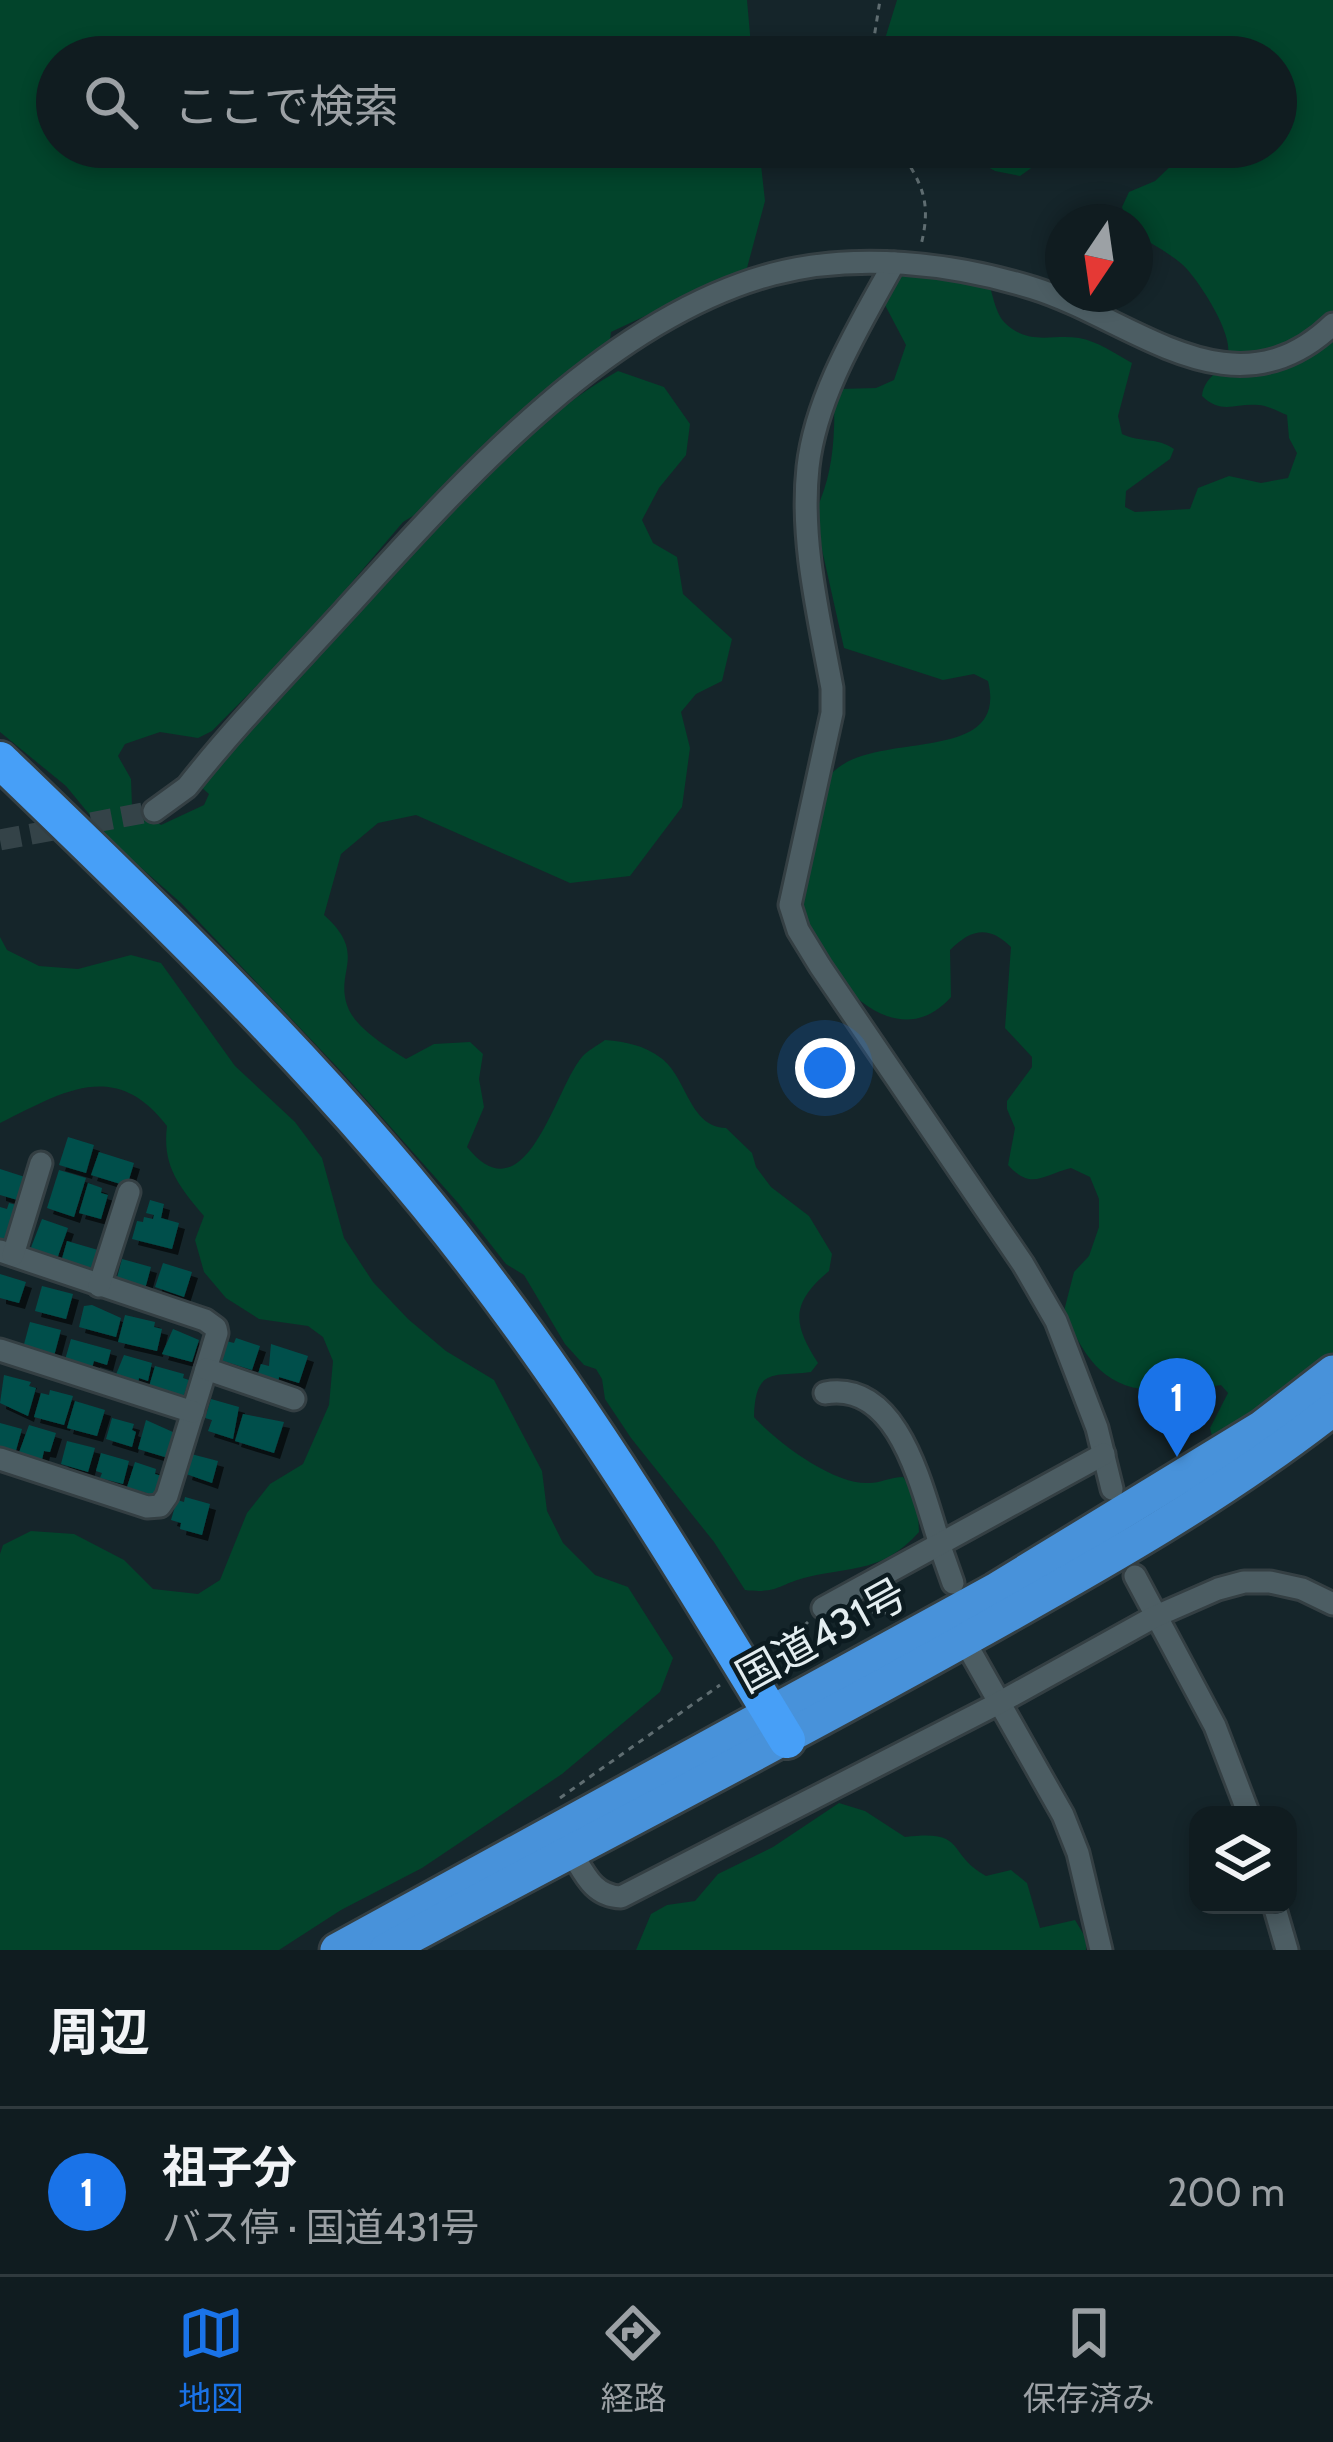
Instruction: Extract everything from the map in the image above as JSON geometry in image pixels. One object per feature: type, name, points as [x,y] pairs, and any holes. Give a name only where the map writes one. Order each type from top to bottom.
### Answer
[{"type":"highway","points":[[0,760],[276,1036],[470,1258],[611,1455],[779,1727]]},
{"type":"highway","name":"国道431号","points":[[386,1950],[571,1850],[779,1727],[1262,1427],[1333,1372]]},
{"type":"highway","name":"国道431号","points":[[337,1950],[1172,1522],[1333,1409]]},
{"type":"street","points":[[154,811],[188,787],[426,522],[542,408],[662,322],[713,296],[774,274],[816,267],[895,263],[943,267],[1037,289],[1179,354],[1234,364],[1267,362],[1294,352],[1333,324]]},
{"type":"street","points":[[895,263],[848,349],[808,467],[808,530],[832,713],[790,904],[798,930],[820,965],[1023,1264],[1056,1321],[1112,1489]]},
{"type":"street","points":[[0,1459],[154,1508],[167,1496],[217,1334],[212,1323],[7,1253],[41,1163]]},
{"type":"street","points":[[99,1286],[129,1192]]},
{"type":"street","points":[[0,1350],[193,1412]]},
{"type":"street","points":[[206,1369],[294,1399]]},
{"type":"street","points":[[825,1393],[854,1391],[879,1409],[910,1450],[953,1583]]},
{"type":"street","points":[[823,1608],[1104,1454]]},
{"type":"street","points":[[1135,1576],[1215,1726],[1246,1806]]},
{"type":"street","points":[[571,1850],[599,1892],[610,1897],[630,1894],[1154,1617],[1244,1582],[1301,1589],[1333,1604]]},
{"type":"street","points":[[973,1656],[1063,1815],[1078,1853],[1101,1950]]},
{"type":"street","points":[[1276,1914],[1286,1950]]},
{"type":"path","points":[[874,36],[880,0]]},
{"type":"path","points":[[895,263],[920,248],[928,213],[911,168]]},
{"type":"path","points":[[547,1808],[720,1685]]},
{"type":"green space","points":[[0,0],[747,0],[750,36],[36,36],[36,168],[761,168],[765,201],[747,268],[611,332],[609,347],[525,408],[426,508],[403,522],[308,634],[212,731],[198,738],[160,732],[125,744],[118,756],[131,779],[132,806],[161,825],[204,805],[209,794],[201,787],[213,764],[393,570],[512,451],[573,400],[618,371],[664,387],[690,424],[686,455],[659,488],[642,520],[653,543],[677,557],[683,594],[732,639],[722,681],[696,694],[681,712],[690,748],[682,807],[630,876],[570,883],[416,815],[378,823],[341,854],[324,915],[345,942],[345,997],[353,1017],[366,1031],[406,1059],[434,1044],[470,1042],[483,1054],[479,1079],[484,1107],[467,1147],[488,1165],[506,1168],[522,1159],[582,1057],[605,1040],[641,1047],[670,1066],[696,1110],[714,1125],[726,1128],[752,1153],[771,1187],[809,1216],[832,1254],[829,1271],[808,1293],[800,1314],[803,1336],[818,1363],[811,1372],[777,1375],[763,1382],[754,1417],[790,1449],[837,1476],[867,1483],[903,1477],[917,1494],[919,1532],[893,1554],[868,1565],[772,1589],[745,1590],[714,1542],[631,1438],[605,1399],[596,1369],[584,1365],[565,1344],[524,1275],[506,1264],[339,1069],[181,903],[112,842],[66,786],[0,732]]},
{"type":"green space","points":[[897,0],[1333,0],[1333,1353],[1315,1379],[1213,1440],[1210,1428],[1228,1393],[1221,1385],[1209,1387],[1189,1416],[1176,1421],[1150,1390],[1118,1382],[1095,1365],[1064,1311],[1074,1272],[1089,1256],[1099,1227],[1099,1199],[1090,1177],[1071,1168],[1031,1179],[1008,1165],[1015,1128],[1007,1101],[1032,1067],[1032,1057],[1005,1028],[1011,947],[995,935],[980,932],[958,943],[950,950],[951,997],[931,1014],[909,1019],[888,1016],[849,991],[809,929],[803,896],[806,862],[821,794],[834,771],[858,758],[950,739],[974,729],[988,711],[988,681],[974,674],[943,680],[844,648],[814,514],[829,472],[839,389],[876,388],[894,380],[906,345],[885,305],[900,274],[918,261],[983,270],[1001,318],[1014,330],[1040,338],[1086,340],[1132,363],[1118,416],[1122,434],[1174,449],[1170,459],[1126,491],[1125,507],[1135,512],[1190,509],[1198,488],[1229,476],[1261,483],[1288,478],[1297,453],[1289,438],[1287,415],[1262,405],[1222,407],[1202,396],[1227,357],[1221,323],[1190,272],[1153,245],[1153,204],[1123,204],[1129,192],[1155,181],[1169,168],[1297,168],[1297,36],[886,36]]},
{"type":"green space","points":[[990,168],[1031,168],[1020,176]]},
{"type":"green space","points":[[0,937],[7,950],[39,966],[78,969],[131,955],[161,963],[235,1066],[295,1122],[322,1158],[344,1238],[373,1282],[446,1351],[494,1380],[542,1471],[547,1511],[563,1543],[595,1575],[628,1587],[673,1658],[660,1692],[562,1774],[422,1868],[341,1910],[279,1950],[0,1950],[3,1545],[31,1531],[74,1534],[124,1560],[153,1589],[198,1594],[220,1580],[247,1513],[270,1484],[303,1464],[329,1405],[333,1361],[323,1337],[308,1326],[259,1319],[226,1298],[204,1272],[195,1240],[204,1216],[174,1175],[167,1153],[167,1126],[147,1105],[128,1092],[88,1087],[0,1123]]},
{"type":"green space","points":[[839,1803],[865,1811],[905,1837],[948,1840],[986,1876],[1011,1870],[1027,1883],[1040,1928],[1075,1920],[1087,1940],[1086,1950],[636,1950],[651,1914],[667,1905],[695,1901],[718,1874],[773,1847]]},
{"type":"building","points":[[68,1137],[94,1145],[86,1173],[59,1165]]},
{"type":"building","points":[[99,1152],[134,1163],[127,1186],[91,1175]]},
{"type":"building","points":[[0,1169],[28,1178],[21,1201],[0,1195]]},
{"type":"building","points":[[59,1170],[86,1178],[74,1217],[47,1208]]},
{"type":"building","points":[[88,1183],[108,1195],[101,1219],[79,1213]]},
{"type":"building","points":[[150,1200],[164,1204],[161,1218],[179,1223],[172,1249],[132,1239],[137,1221],[153,1219],[154,1215],[146,1213]]},
{"type":"building","points":[[9,1203],[20,1206],[12,1235],[7,1234],[6,1240],[0,1238],[0,1207],[7,1209]]},
{"type":"building","points":[[42,1219],[68,1228],[57,1259],[30,1250]]},
{"type":"building","points":[[67,1241],[98,1250],[92,1271],[61,1262]]},
{"type":"building","points":[[122,1259],[151,1267],[145,1289],[116,1281]]},
{"type":"building","points":[[163,1263],[192,1272],[184,1297],[155,1287]]},
{"type":"building","points":[[0,1274],[26,1282],[19,1303],[0,1298]]},
{"type":"building","points":[[42,1286],[73,1294],[66,1319],[35,1311]]},
{"type":"building","points":[[84,1306],[121,1318],[116,1337],[79,1327]]},
{"type":"building","points":[[125,1315],[155,1322],[154,1327],[162,1329],[157,1351],[118,1342]]},
{"type":"building","points":[[30,1322],[61,1330],[54,1356],[23,1348]]},
{"type":"building","points":[[173,1329],[199,1340],[192,1362],[162,1354]]},
{"type":"building","points":[[236,1338],[260,1346],[252,1370],[220,1360],[226,1341],[234,1343]]},
{"type":"building","points":[[71,1339],[111,1350],[107,1365],[94,1361],[92,1368],[65,1360]]},
{"type":"building","points":[[271,1344],[308,1356],[299,1383],[257,1377],[261,1364],[269,1366]]},
{"type":"building","points":[[124,1355],[152,1363],[148,1381],[115,1377]]},
{"type":"building","points":[[155,1366],[184,1374],[189,1380],[183,1398],[148,1390]]},
{"type":"building","points":[[4,1375],[31,1382],[29,1386],[36,1388],[28,1416],[0,1403]]},
{"type":"building","points":[[50,1390],[73,1396],[64,1425],[34,1417],[41,1393],[49,1395]]},
{"type":"building","points":[[211,1399],[239,1407],[233,1439],[208,1431],[212,1420],[205,1418]]},
{"type":"building","points":[[75,1401],[105,1410],[97,1436],[67,1428]]},
{"type":"building","points":[[243,1414],[284,1422],[274,1453],[235,1441]]},
{"type":"building","points":[[112,1418],[134,1424],[132,1447],[106,1439]]},
{"type":"building","points":[[146,1420],[175,1433],[168,1458],[138,1449]]},
{"type":"building","points":[[0,1423],[22,1429],[15,1454],[0,1450]]},
{"type":"building","points":[[29,1425],[56,1433],[41,1464],[17,1458]]},
{"type":"building","points":[[67,1441],[95,1448],[88,1472],[61,1464]]},
{"type":"building","points":[[101,1453],[129,1461],[123,1484],[100,1478],[102,1473],[96,1471]]},
{"type":"building","points":[[191,1454],[218,1461],[212,1483],[186,1474]]},
{"type":"building","points":[[135,1462],[162,1476],[156,1496],[127,1487]]},
{"type":"building","points":[[185,1497],[210,1504],[202,1535],[180,1529],[181,1523],[171,1520],[177,1500],[184,1502]]},
{"type":"tunnel","points":[[0,840],[154,811]]},
{"type":"place","name":"祖子分","points":[[1177,1457]]}]
